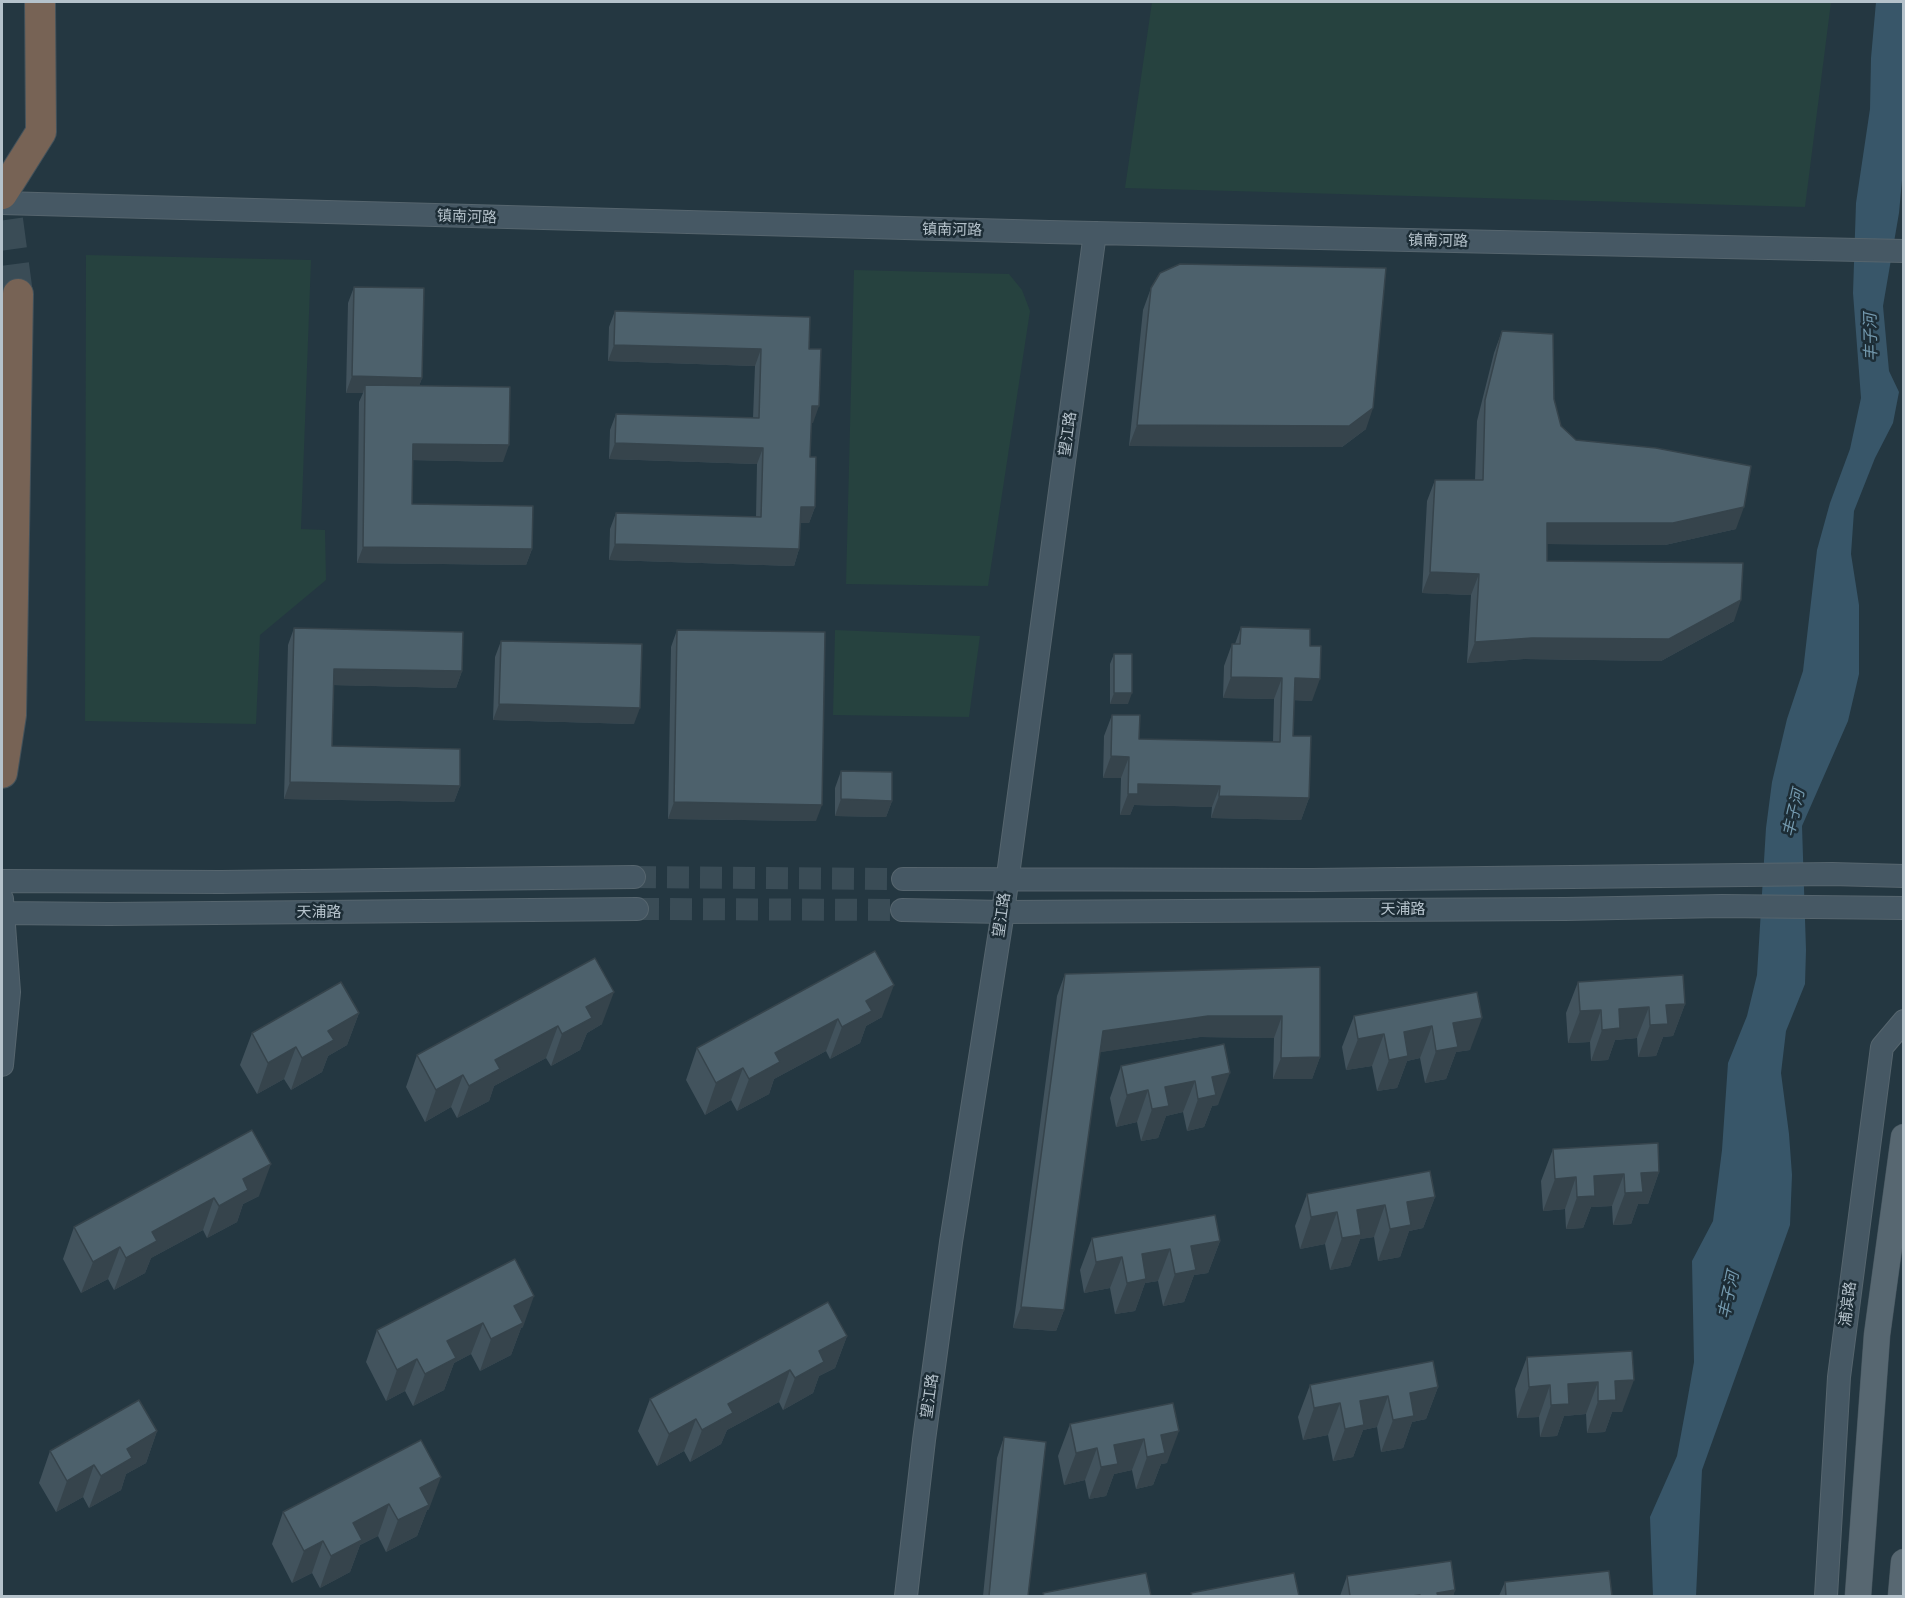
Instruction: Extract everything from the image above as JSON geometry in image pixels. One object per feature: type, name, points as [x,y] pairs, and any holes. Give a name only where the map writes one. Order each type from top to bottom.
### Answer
[{"type":"highway","points":[[2,194],[41,132],[40,2]]},
{"type":"highway","points":[[2,773],[11,715],[18,294]]},
{"type":"main road","points":[[1858,1596],[1877,1335],[1904,1137]]},
{"type":"main road","points":[[1901,1596],[1904,1562]]},
{"type":"street","name":"镇南河路","points":[[2,203],[1095,233],[1904,251]]},
{"type":"street","name":"望江路","points":[[906,1596],[949,1253],[1003,912],[1095,233]]},
{"type":"street","name":"天浦路","points":[[903,879],[1312,880],[1832,874],[1904,876]]},
{"type":"street","name":"天浦路","points":[[2,881],[220,882],[634,877]]},
{"type":"street","name":"天浦路","points":[[902,910],[1003,912],[1722,906],[1904,908]]},
{"type":"street","name":"天浦路","points":[[2,907],[109,914],[637,909]]},
{"type":"street","points":[[2,907],[9,992],[2,1065]]},
{"type":"street","name":"浦滨路","points":[[1826,1596],[1839,1377],[1882,1047],[1904,1021]]},
{"type":"green space","points":[[1152,2],[1831,2],[1805,207],[1125,188]]},
{"type":"green space","points":[[86,255],[311,260],[301,529],[325,530],[326,580],[260,635],[256,724],[85,721]]},
{"type":"green space","points":[[854,270],[1009,274],[1022,290],[1030,311],[988,586],[846,584]]},
{"type":"green space","points":[[835,630],[980,636],[969,717],[833,715]]},
{"type":"water","name":"丰子河","points":[[1876,2],[1903,2],[1903,169],[1899,213],[1883,306],[1889,371],[1899,392],[1893,423],[1875,458],[1854,511],[1851,554],[1859,605],[1859,674],[1848,721],[1802,826],[1805,984],[1786,1031],[1781,1073],[1792,1175],[1790,1225],[1702,1470],[1696,1596],[1653,1596],[1650,1517],[1677,1456],[1694,1362],[1692,1261],[1713,1221],[1722,1150],[1728,1063],[1747,1016],[1757,975],[1766,828],[1772,782],[1787,719],[1803,671],[1817,550],[1830,503],[1850,449],[1861,398],[1853,293],[1856,203],[1870,109],[1871,58]]},
{"type":"building","points":[[1180,264],[1386,268],[1373,408],[1349,426],[1137,425],[1151,288],[1160,273]]},
{"type":"building","points":[[354,287],[424,288],[422,378],[352,376]]},
{"type":"building","points":[[615,311],[810,317],[809,349],[821,349],[819,406],[812,406],[810,457],[816,457],[815,507],[801,507],[799,549],[615,544],[616,513],[761,517],[763,448],[615,443],[616,414],[759,418],[761,349],[614,345]]},
{"type":"building","points":[[1502,331],[1553,334],[1554,399],[1561,426],[1576,440],[1656,448],[1751,466],[1744,507],[1673,523],[1547,523],[1547,561],[1743,563],[1741,600],[1669,639],[1532,638],[1475,642],[1479,574],[1430,572],[1435,480],[1483,480],[1485,400]]},
{"type":"building","points":[[365,385],[510,387],[509,445],[413,444],[412,504],[533,506],[532,549],[363,547]]},
{"type":"building","points":[[1241,627],[1310,629],[1310,646],[1321,646],[1320,679],[1295,678],[1293,736],[1311,736],[1309,798],[1219,796],[1220,786],[1138,784],[1138,794],[1128,794],[1129,757],[1111,756],[1112,715],[1140,715],[1139,739],[1280,742],[1282,678],[1231,677],[1232,644],[1240,644]]},
{"type":"building","points":[[294,628],[463,632],[462,671],[334,669],[332,746],[460,749],[460,786],[290,782]]},
{"type":"building","points":[[677,630],[825,632],[822,805],[674,802]]},
{"type":"building","points":[[501,641],[642,644],[640,708],[499,704]]},
{"type":"building","points":[[1114,654],[1132,654],[1132,693],[1114,693]]},
{"type":"building","points":[[841,771],[892,772],[892,801],[841,799]]},
{"type":"building","points":[[875,951],[894,985],[866,1001],[872,1011],[842,1027],[838,1019],[775,1053],[780,1062],[749,1079],[743,1068],[716,1083],[697,1048]]},
{"type":"building","points":[[595,958],[614,992],[586,1007],[592,1018],[562,1034],[558,1026],[495,1060],[500,1069],[469,1086],[463,1075],[436,1090],[417,1055]]},
{"type":"building","points":[[1320,967],[1320,1057],[1281,1058],[1282,1016],[1208,1016],[1103,1031],[1064,1310],[1021,1307],[1065,974]]},
{"type":"building","points":[[1683,975],[1685,1004],[1666,1005],[1668,1024],[1650,1025],[1649,1007],[1619,1009],[1620,1028],[1602,1030],[1601,1010],[1580,1011],[1578,982]]},
{"type":"building","points":[[341,982],[359,1013],[328,1031],[334,1040],[302,1058],[296,1047],[268,1063],[252,1033]]},
{"type":"building","points":[[1477,992],[1482,1018],[1453,1023],[1458,1047],[1436,1051],[1432,1026],[1404,1032],[1408,1056],[1389,1060],[1384,1034],[1358,1039],[1354,1016]]},
{"type":"building","points":[[1224,1044],[1230,1073],[1212,1077],[1216,1095],[1198,1099],[1195,1081],[1165,1087],[1169,1106],[1152,1109],[1148,1090],[1127,1095],[1121,1066]]},
{"type":"building","points":[[252,1130],[271,1164],[243,1179],[248,1190],[219,1206],[214,1198],[152,1232],[157,1241],[126,1258],[120,1247],[93,1262],[74,1227]]},
{"type":"building","points":[[1658,1143],[1659,1172],[1641,1173],[1643,1192],[1625,1193],[1624,1174],[1594,1176],[1595,1196],[1577,1197],[1576,1177],[1555,1179],[1553,1149]]},
{"type":"building","points":[[1430,1171],[1435,1197],[1407,1202],[1411,1225],[1390,1229],[1385,1205],[1357,1210],[1361,1235],[1342,1238],[1337,1212],[1311,1217],[1307,1194]]},
{"type":"building","points":[[1215,1215],[1220,1241],[1191,1246],[1196,1270],[1175,1274],[1170,1249],[1142,1254],[1146,1279],[1127,1283],[1122,1257],[1096,1262],[1092,1238]]},
{"type":"building","points":[[515,1259],[534,1296],[514,1306],[523,1323],[491,1339],[483,1323],[447,1341],[456,1358],[425,1374],[417,1359],[397,1370],[377,1330]]},
{"type":"building","points":[[828,1302],[847,1336],[819,1351],[824,1362],[795,1378],[790,1370],[728,1404],[733,1413],[702,1430],[696,1419],[669,1434],[650,1399]]},
{"type":"building","points":[[1632,1351],[1634,1380],[1615,1381],[1616,1400],[1598,1401],[1598,1382],[1568,1384],[1569,1404],[1551,1405],[1550,1385],[1529,1387],[1527,1357]]},
{"type":"building","points":[[1433,1361],[1438,1387],[1410,1393],[1414,1416],[1393,1420],[1388,1396],[1360,1401],[1364,1425],[1345,1429],[1340,1403],[1314,1408],[1310,1385]]},
{"type":"building","points":[[139,1400],[157,1431],[127,1449],[132,1458],[101,1476],[94,1465],[67,1481],[50,1451]]},
{"type":"building","points":[[1173,1403],[1179,1431],[1161,1435],[1165,1453],[1147,1457],[1144,1439],[1114,1445],[1118,1464],[1101,1467],[1097,1448],[1076,1453],[1070,1424]]},
{"type":"building","points":[[1004,1437],[1046,1442],[1028,1596],[989,1596]]},
{"type":"building","points":[[421,1440],[441,1477],[420,1488],[429,1505],[398,1520],[389,1504],[353,1523],[362,1540],[331,1556],[323,1541],[304,1551],[283,1512]]},
{"type":"building","points":[[1451,1561],[1455,1590],[1437,1593],[1438,1596],[1350,1596],[1347,1576]]},
{"type":"building","points":[[1609,1571],[1612,1596],[1506,1596],[1505,1582]]},
{"type":"building","points":[[1146,1573],[1151,1596],[1044,1596],[1043,1593]]},
{"type":"building","points":[[1294,1573],[1299,1596],[1192,1596],[1191,1593]]},
{"type":"tunnel","points":[[2,175],[18,294]]},
{"type":"tunnel","points":[[634,877],[903,879]]},
{"type":"tunnel","points":[[637,909],[902,910]]}]
